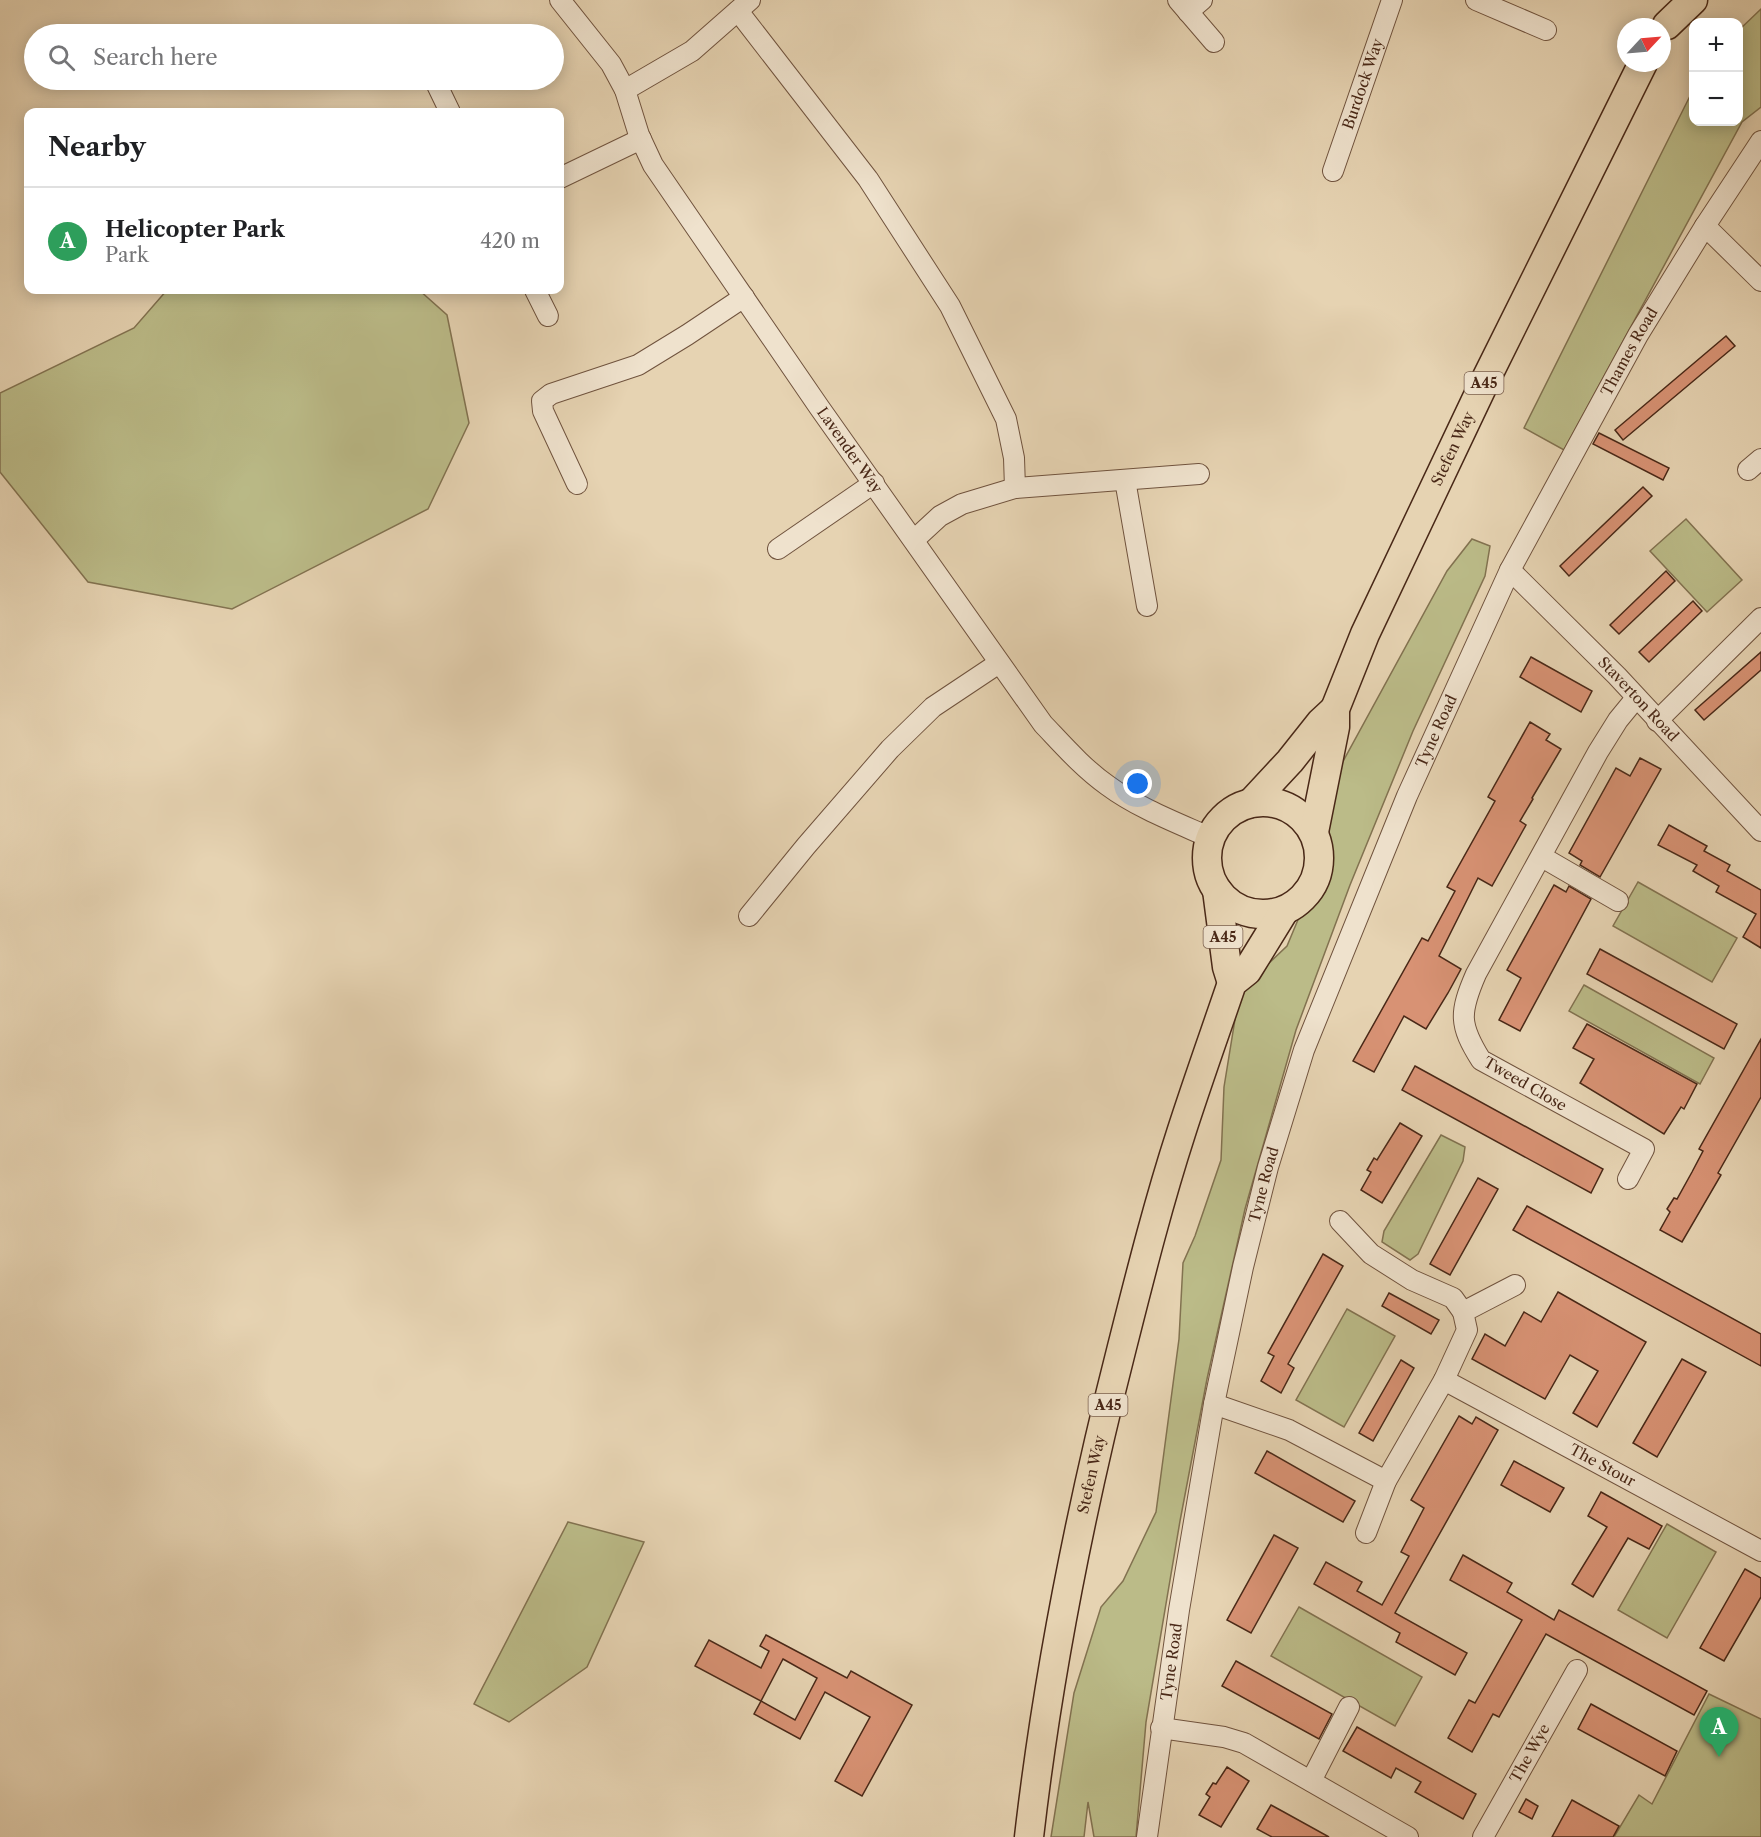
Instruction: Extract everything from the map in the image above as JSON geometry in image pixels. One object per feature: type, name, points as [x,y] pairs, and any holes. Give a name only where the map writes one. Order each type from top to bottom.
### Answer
[{"type":"highway","points":[[1669,18],[1693,0]]},
{"type":"highway","name":"Stefen Way","points":[[1314,832],[1335,727],[1335,709],[1365,634],[1427,500],[1638,72]]},
{"type":"highway","name":"Stefen Way","points":[[1251,803],[1335,709]]},
{"type":"highway","points":[[1270,802],[1287,807],[1302,817],[1314,832],[1320,850],[1319,869],[1312,887],[1300,902],[1284,911],[1265,915],[1246,912],[1230,904],[1217,891],[1209,874],[1207,855],[1210,837],[1220,821],[1234,810],[1251,803],[1270,802]]},
{"type":"highway","name":"A45","points":[[1217,891],[1227,967],[1232,983]]},
{"type":"highway","name":"Stefen Way","points":[[1029,1837],[1036,1778],[1063,1615],[1109,1398],[1142,1270],[1180,1135],[1232,983],[1247,971],[1284,911]]},
{"type":"street","name":"Lavender Way","points":[[560,0],[611,64],[625,90],[641,140],[653,165],[1043,724],[1078,761],[1107,786],[1152,813],[1210,837]]},
{"type":"street","name":"Burdock Way","points":[[1333,171],[1392,0]]},
{"type":"street","points":[[1476,0],[1546,30]]},
{"type":"street","points":[[1189,4],[1214,42]]},
{"type":"street","points":[[625,90],[692,51],[744,6],[868,179],[950,306],[1006,419],[1014,458],[1015,488]]},
{"type":"street","points":[[439,90],[448,108]]},
{"type":"street","points":[[564,176],[641,140]]},
{"type":"street","name":"Thames Road","points":[[1510,570],[1638,334],[1761,141]]},
{"type":"street","points":[[1705,226],[1761,281]]},
{"type":"street","points":[[537,294],[548,316]]},
{"type":"street","points":[[577,484],[543,411],[542,401],[551,394],[638,365],[744,297]]},
{"type":"street","points":[[914,540],[940,516],[962,504],[1015,488],[1199,474]]},
{"type":"street","points":[[1125,480],[1147,606]]},
{"type":"street","points":[[778,549],[873,483]]},
{"type":"street","name":"Staverton Road","points":[[1510,570],[1636,698],[1761,831]]},
{"type":"street","name":"Tyne Road","points":[[1147,1837],[1161,1728],[1201,1471],[1243,1267],[1268,1167],[1304,1050],[1407,796],[1510,570]]},
{"type":"street","points":[[1657,721],[1761,618]]},
{"type":"street","points":[[749,916],[890,749],[933,707],[999,663]]},
{"type":"street","name":"Tweed Close","points":[[1628,1179],[1644,1149],[1481,1060],[1469,1042],[1462,1023],[1465,999],[1476,975],[1598,752],[1618,720],[1636,698]]},
{"type":"street","points":[[1542,857],[1618,901]]},
{"type":"street","points":[[1340,1221],[1371,1254],[1412,1280],[1453,1298],[1463,1312],[1467,1330],[1444,1380],[1386,1481],[1366,1533]]},
{"type":"street","points":[[1463,1312],[1515,1285]]},
{"type":"street","name":"The Stour","points":[[1444,1380],[1761,1551]]},
{"type":"street","points":[[1214,1404],[1289,1430],[1386,1481]]},
{"type":"street","name":"The Wye","points":[[1483,1837],[1577,1670]]},
{"type":"street","points":[[1311,1780],[1349,1707]]},
{"type":"street","points":[[1161,1728],[1224,1737],[1244,1743],[1408,1837]]},
{"type":"green space","points":[[1761,9],[1761,107],[1743,121],[1743,72],[1743,26]]},
{"type":"green space","points":[[1689,98],[1689,126],[1740,126],[1564,450],[1524,428]]},
{"type":"green space","points":[[164,294],[423,294],[447,315],[469,423],[428,509],[232,609],[88,582],[0,472],[0,393],[134,328]]},
{"type":"green space","points":[[1686,519],[1742,580],[1707,612],[1650,551]]},
{"type":"green space","points":[[1472,539],[1490,546],[1485,576],[1413,731],[1350,885],[1296,1030],[1245,1209],[1207,1379],[1180,1521],[1146,1722],[1136,1837],[1094,1837],[1088,1802],[1084,1837],[1051,1837],[1074,1693],[1101,1607],[1123,1581],[1156,1512],[1179,1339],[1183,1263],[1195,1236],[1221,1160],[1224,1087],[1237,1007],[1249,982],[1287,946],[1325,855],[1313,813],[1447,571]]},
{"type":"green space","points":[[1638,882],[1737,938],[1712,982],[1613,926]]},
{"type":"green space","points":[[1584,985],[1714,1058],[1700,1084],[1569,1011]]},
{"type":"green space","points":[[1441,1135],[1465,1147],[1463,1161],[1418,1254],[1410,1260],[1382,1242],[1384,1231]]},
{"type":"green space","points":[[1347,1309],[1395,1336],[1344,1427],[1296,1400]]},
{"type":"green space","points":[[568,1522],[644,1542],[587,1667],[509,1722],[474,1704]]},
{"type":"green space","points":[[1667,1524],[1716,1552],[1667,1638],[1618,1610]]},
{"type":"green space","points":[[1299,1607],[1422,1677],[1395,1726],[1271,1656]]},
{"type":"green space","points":[[1709,1694],[1761,1719],[1761,1837],[1614,1837],[1639,1795],[1652,1804]]},
{"type":"building","points":[[1726,336],[1735,346],[1623,440],[1615,430]]},
{"type":"building","points":[[1599,433],[1669,468],[1663,480],[1593,444]]},
{"type":"building","points":[[1643,487],[1652,496],[1569,576],[1560,566]]},
{"type":"building","points":[[1666,571],[1675,581],[1619,634],[1610,625]]},
{"type":"building","points":[[1693,601],[1702,611],[1649,662],[1639,652]]},
{"type":"building","points":[[1761,652],[1761,670],[1704,720],[1695,710]]},
{"type":"building","points":[[1531,657],[1592,691],[1581,712],[1520,677]]},
{"type":"building","points":[[1530,722],[1550,734],[1546,740],[1561,749],[1520,821],[1526,825],[1492,886],[1478,878],[1439,956],[1461,969],[1448,993],[1426,1029],[1404,1016],[1374,1072],[1353,1061],[1422,938],[1428,941],[1455,891],[1447,887],[1495,801],[1488,797]]},
{"type":"building","points":[[1640,758],[1661,769],[1600,877],[1580,865],[1582,861],[1569,853],[1616,768],[1630,776]]},
{"type":"building","points":[[1669,825],[1707,846],[1704,851],[1730,865],[1727,871],[1761,890],[1761,948],[1743,937],[1756,914],[1716,892],[1719,886],[1693,871],[1697,865],[1658,845]]},
{"type":"building","points":[[1554,885],[1566,892],[1569,886],[1591,899],[1520,1031],[1499,1020],[1521,978],[1507,970]]},
{"type":"building","points":[[1600,949],[1737,1024],[1724,1049],[1587,974]]},
{"type":"building","points":[[1587,1024],[1697,1084],[1684,1109],[1681,1107],[1664,1134],[1580,1083],[1594,1059],[1573,1048]]},
{"type":"building","points":[[1761,1039],[1761,1097],[1718,1173],[1721,1175],[1682,1242],[1660,1230],[1670,1212],[1667,1209],[1674,1198],[1677,1199],[1692,1172],[1703,1151],[1699,1149]]},
{"type":"building","points":[[1415,1066],[1603,1169],[1591,1193],[1402,1090]]},
{"type":"building","points":[[1400,1123],[1422,1136],[1382,1203],[1361,1190],[1371,1172],[1367,1170],[1374,1158],[1377,1160]]},
{"type":"building","points":[[1478,1178],[1498,1189],[1450,1275],[1430,1264]]},
{"type":"building","points":[[1527,1206],[1761,1334],[1761,1366],[1513,1230]]},
{"type":"building","points":[[1323,1254],[1343,1266],[1288,1364],[1294,1368],[1281,1393],[1261,1381],[1274,1356],[1268,1353]]},
{"type":"building","points":[[1558,1292],[1646,1342],[1597,1427],[1573,1413],[1598,1371],[1570,1355],[1545,1399],[1472,1359],[1485,1334],[1505,1346],[1524,1312],[1541,1322]]},
{"type":"building","points":[[1389,1293],[1439,1320],[1431,1334],[1382,1306]]},
{"type":"building","points":[[1682,1359],[1706,1372],[1657,1457],[1633,1443]]},
{"type":"building","points":[[1401,1360],[1414,1368],[1373,1441],[1359,1433]]},
{"type":"building","points":[[1459,1416],[1472,1424],[1476,1417],[1498,1430],[1395,1613],[1467,1653],[1455,1675],[1396,1642],[1400,1633],[1314,1584],[1326,1562],[1362,1582],[1357,1591],[1382,1605],[1409,1556],[1401,1552],[1424,1508],[1411,1500]]},
{"type":"building","points":[[1267,1451],[1355,1501],[1343,1522],[1255,1473]]},
{"type":"building","points":[[1514,1461],[1564,1488],[1550,1512],[1501,1485]]},
{"type":"building","points":[[1601,1492],[1662,1526],[1649,1549],[1628,1538],[1593,1597],[1572,1584],[1607,1527],[1588,1516]]},
{"type":"building","points":[[1274,1535],[1298,1548],[1251,1633],[1227,1620]]},
{"type":"building","points":[[1463,1555],[1512,1583],[1507,1592],[1554,1620],[1559,1610],[1707,1691],[1694,1715],[1546,1634],[1499,1717],[1493,1714],[1472,1752],[1448,1738],[1469,1700],[1475,1703],[1522,1620],[1450,1580]]},
{"type":"building","points":[[1745,1569],[1761,1578],[1761,1597],[1724,1661],[1700,1648]]},
{"type":"building","points":[[766,1635],[847,1678],[851,1671],[912,1705],[862,1796],[835,1781],[870,1717],[825,1692],[800,1739],[754,1714],[761,1701],[695,1666],[709,1640],[761,1668],[769,1651],[760,1646]],"holes":[[[783,1659],[817,1678],[795,1720],[761,1701]]]},
{"type":"building","points":[[1236,1661],[1332,1714],[1319,1739],[1222,1686]]},
{"type":"building","points":[[1591,1704],[1677,1751],[1665,1776],[1578,1729]]},
{"type":"building","points":[[1357,1727],[1476,1794],[1463,1819],[1415,1792],[1421,1782],[1396,1768],[1391,1778],[1343,1751]]},
{"type":"building","points":[[1227,1767],[1249,1781],[1221,1827],[1199,1815],[1210,1797],[1206,1794]]},
{"type":"building","points":[[1526,1799],[1538,1806],[1532,1819],[1519,1812]]},
{"type":"building","points":[[1572,1800],[1619,1826],[1613,1837],[1552,1837]]},
{"type":"building","points":[[1271,1805],[1329,1837],[1272,1837],[1257,1829]]},
{"type":"place","name":"Helicopter Park","points":[[1719,1757]]}]
